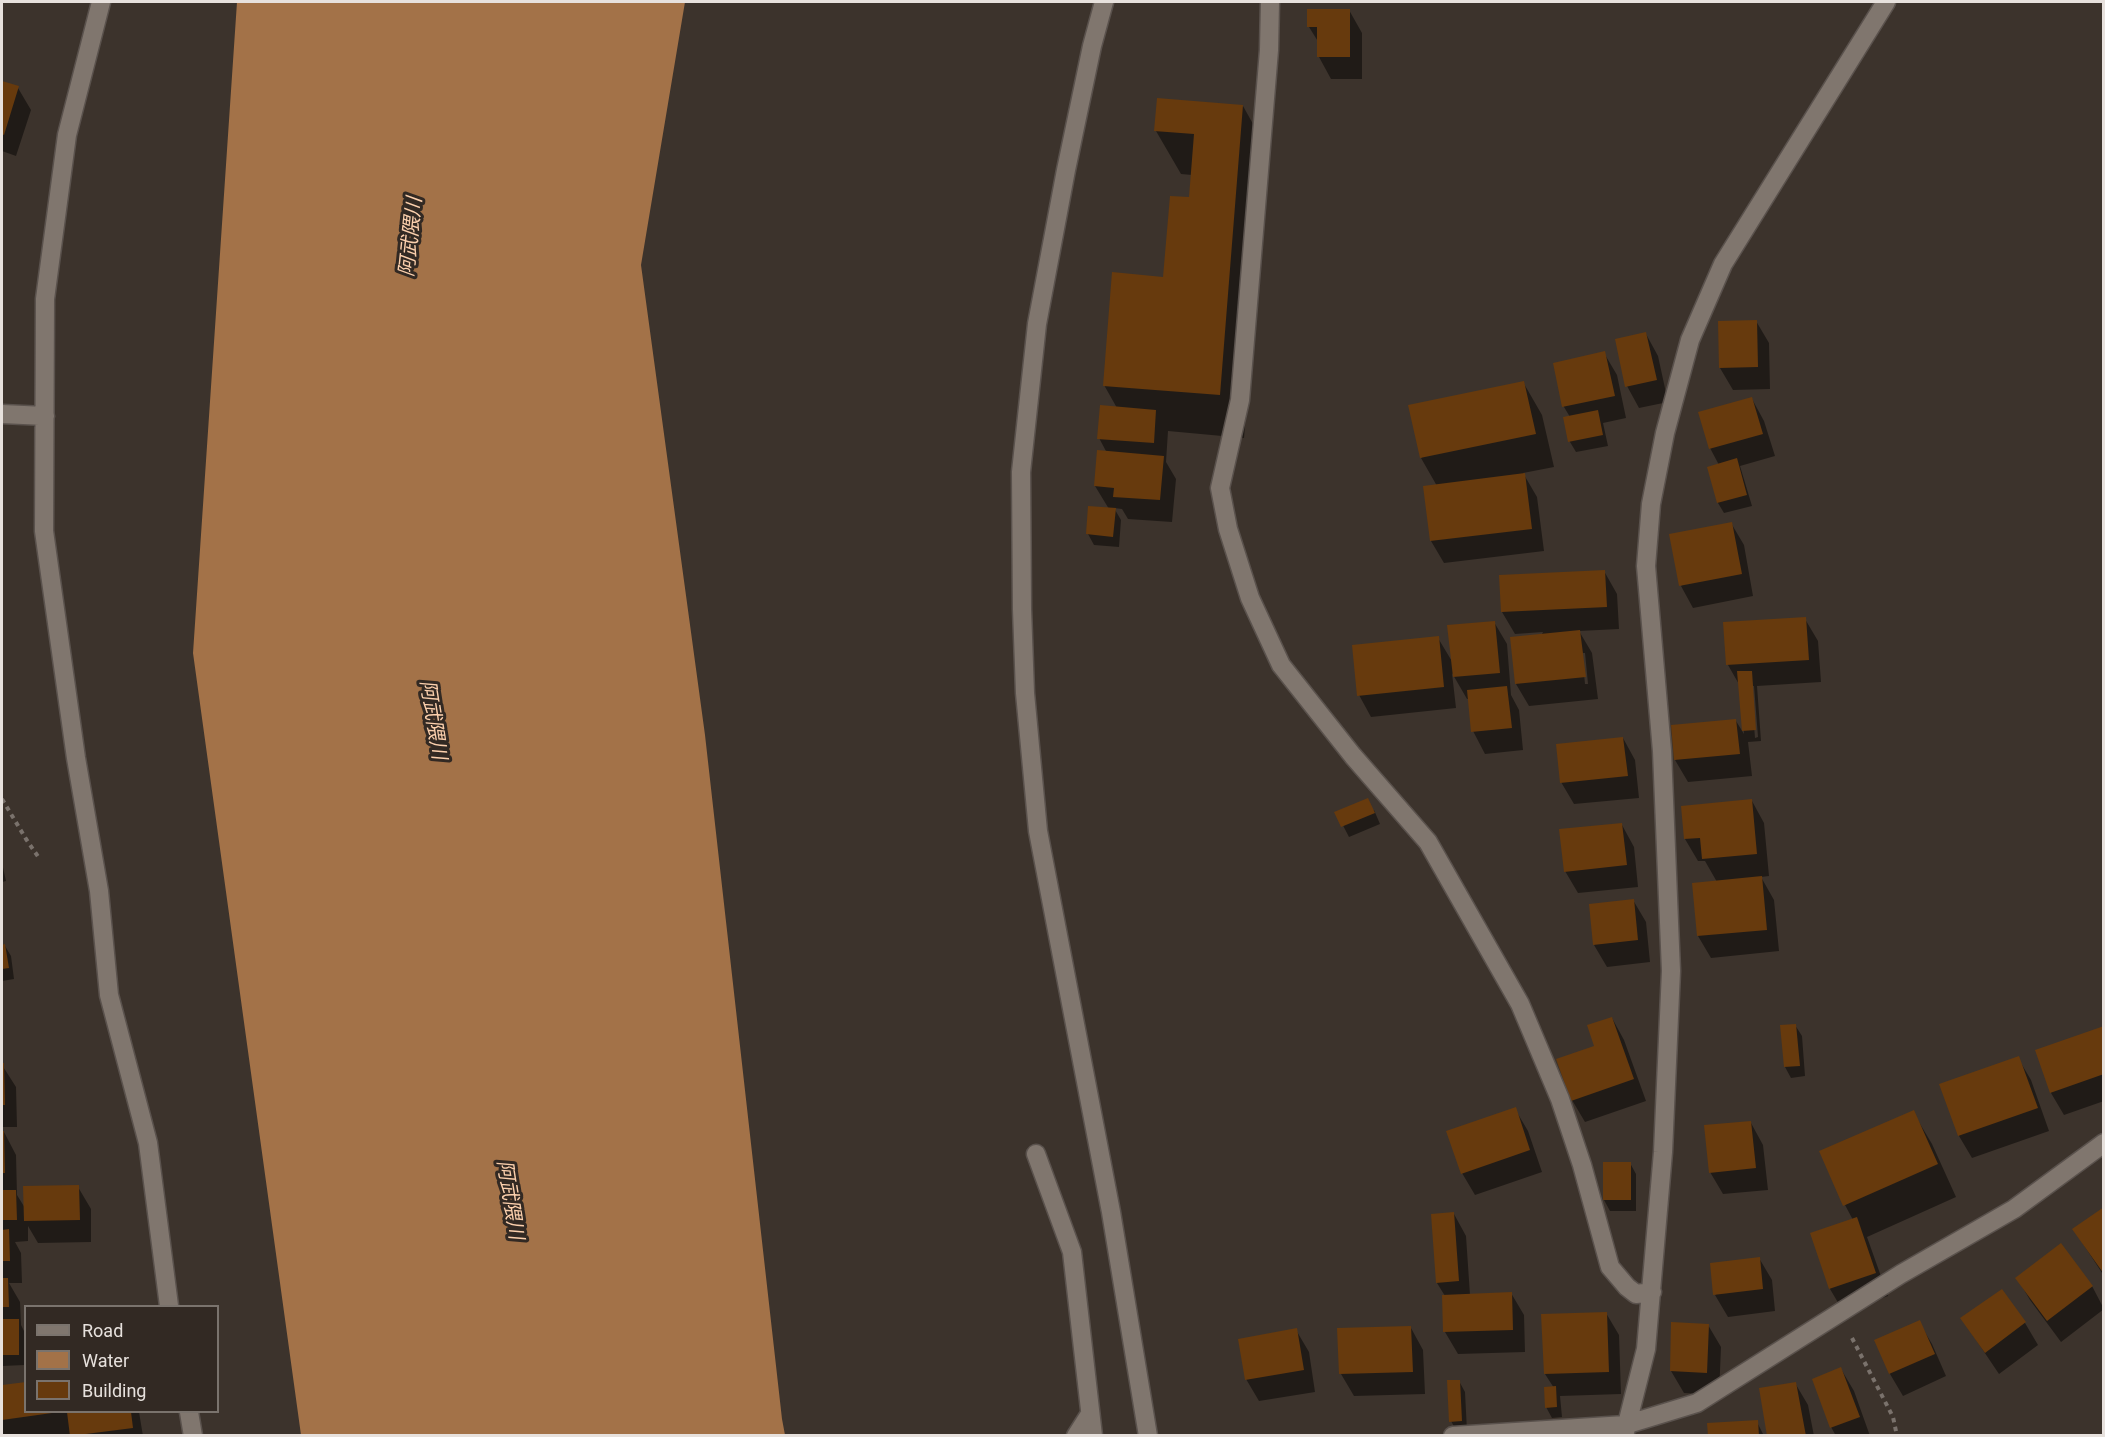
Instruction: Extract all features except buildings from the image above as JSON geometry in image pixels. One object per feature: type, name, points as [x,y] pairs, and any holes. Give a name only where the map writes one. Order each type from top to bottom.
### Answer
[{"type":"street","points":[[101,2],[67,135],[45,299],[44,531],[76,758],[99,891],[109,995],[148,1143],[169,1305]]},
{"type":"street","points":[[1104,2],[1073,136],[1037,324],[1022,472],[1022,619],[1025,693],[1038,831],[1111,1212],[1148,1436]]},
{"type":"street","points":[[1270,2],[1269,50],[1240,400],[1220,488],[1228,529],[1250,598],[1281,665],[1361,765],[1428,842],[1486,941],[1520,1005],[1560,1099],[1582,1165],[1610,1267],[1636,1294],[1652,1292]]},
{"type":"street","points":[[1624,1430],[1646,1349],[1652,1292],[1663,1152],[1671,971],[1662,751],[1646,566],[1651,504],[1665,433],[1690,340],[1723,264],[1886,2]]},
{"type":"street","points":[[2,414],[45,416]]},
{"type":"street","points":[[1453,1436],[1624,1430],[1698,1403],[1901,1274],[2014,1209],[2103,1143]]},
{"type":"street","points":[[1036,1154],[1072,1252],[1093,1436]]},
{"type":"street","points":[[189,1413],[193,1436]]},
{"type":"street","points":[[1076,1436],[1090,1414]]},
{"type":"path","points":[[2,799],[39,858]]},
{"type":"path","points":[[1840,1313],[1893,1417],[1898,1436]]},
{"type":"water","name":"阿武隈川","points":[[237,2],[685,2],[641,265],[705,735],[785,1435],[301,1435],[193,653]]}]
